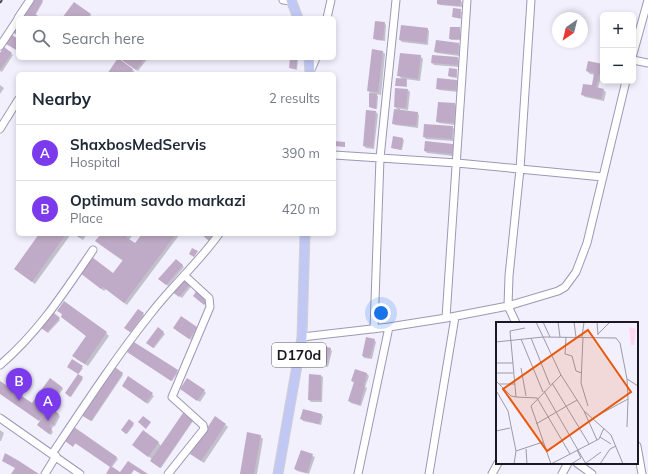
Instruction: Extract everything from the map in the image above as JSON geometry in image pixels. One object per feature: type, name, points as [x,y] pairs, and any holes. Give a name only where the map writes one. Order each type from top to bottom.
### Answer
[{"type":"main road","points":[[288,0],[297,16]]},
{"type":"main road","points":[[309,60],[310,72]]},
{"type":"main road","name":"D170d","points":[[278,474],[302,337],[305,236]]},
{"type":"street","points":[[19,16],[30,0]]},
{"type":"street","points":[[327,16],[331,0]]},
{"type":"street","points":[[374,329],[380,158],[396,0]]},
{"type":"street","points":[[446,318],[467,0]]},
{"type":"street","points":[[516,322],[508,306],[509,276],[520,169],[531,0]]},
{"type":"street","points":[[635,48],[648,0]]},
{"type":"street","points":[[0,46],[16,21]]},
{"type":"street","points":[[310,72],[315,60]]},
{"type":"street","points":[[636,61],[648,63]]},
{"type":"street","points":[[302,337],[374,329],[446,318],[508,306],[558,291],[565,287],[576,272],[586,243],[625,84]]},
{"type":"street","points":[[0,129],[16,103]]},
{"type":"street","points":[[336,155],[457,163],[603,177]]},
{"type":"street","points":[[45,474],[54,455],[117,358],[152,312],[208,249],[218,236]]},
{"type":"street","points":[[0,365],[31,335],[61,297],[93,250]]},
{"type":"street","points":[[168,474],[204,428],[203,425],[172,397],[210,307],[209,298],[184,275]]},
{"type":"street","points":[[429,474],[455,316]]},
{"type":"street","points":[[358,474],[389,327]]},
{"type":"street","points":[[0,418],[80,474]]},
{"type":"street","points":[[638,452],[642,474]]},
{"type":"street","points":[[492,474],[497,464]]},
{"type":"street","points":[[562,474],[567,464]]},
{"type":"street","points":[[578,464],[592,474]]},
{"type":"building","points":[[30,0],[43,0],[35,14],[38,16],[22,15]]},
{"type":"building","points":[[437,0],[461,0],[460,6],[437,4]]},
{"type":"building","points":[[74,2],[91,14],[89,16],[64,16]]},
{"type":"building","points":[[453,8],[461,9],[460,18],[452,17]]},
{"type":"building","points":[[375,21],[385,22],[383,40],[373,39]]},
{"type":"building","points":[[401,25],[428,28],[426,43],[399,40]]},
{"type":"building","points":[[16,27],[16,34],[13,32]]},
{"type":"building","points":[[450,27],[460,27],[460,39],[449,39]]},
{"type":"building","points":[[12,35],[16,38],[16,50],[6,44]]},
{"type":"building","points":[[436,40],[459,43],[458,54],[434,52]]},
{"type":"building","points":[[4,47],[12,53],[0,70],[0,53]]},
{"type":"building","points":[[372,49],[383,51],[378,92],[367,91]]},
{"type":"building","points":[[400,53],[421,55],[418,79],[397,76]]},
{"type":"building","points":[[432,55],[458,57],[457,65],[431,63]]},
{"type":"building","points":[[117,60],[121,60],[133,69],[131,72],[108,72]]},
{"type":"building","points":[[122,60],[144,60],[136,70]]},
{"type":"building","points":[[290,60],[297,60],[296,69],[289,68]]},
{"type":"building","points":[[588,61],[600,63],[600,74],[596,87],[604,89],[601,99],[581,95],[583,84],[592,85],[594,73],[586,71]]},
{"type":"building","points":[[449,68],[457,69],[456,77],[448,76]]},
{"type":"building","points":[[396,78],[407,79],[406,86],[395,86]]},
{"type":"building","points":[[437,78],[457,80],[456,90],[436,89]]},
{"type":"building","points":[[395,88],[408,89],[406,108],[394,107]]},
{"type":"building","points":[[369,93],[377,94],[376,109],[369,107]]},
{"type":"building","points":[[438,102],[455,103],[454,123],[436,122]]},
{"type":"building","points":[[394,109],[418,112],[416,126],[392,124]]},
{"type":"building","points":[[366,110],[376,111],[373,147],[363,146]]},
{"type":"building","points":[[424,124],[453,126],[452,139],[423,137]]},
{"type":"building","points":[[393,136],[403,138],[401,150],[391,148]]},
{"type":"building","points":[[336,141],[345,142],[345,147],[336,146]]},
{"type":"building","points":[[425,141],[453,144],[452,154],[424,151]]},
{"type":"building","points":[[38,236],[65,236],[32,282],[14,269]]},
{"type":"building","points":[[99,236],[127,236],[135,243],[140,236],[174,236],[124,303],[103,287],[101,289],[80,273],[92,257],[113,273],[123,260],[95,241]]},
{"type":"building","points":[[203,236],[213,236],[209,241]]},
{"type":"building","points":[[192,248],[198,251],[194,257],[189,254]]},
{"type":"building","points":[[176,259],[183,265],[166,285],[158,279]]},
{"type":"building","points":[[184,275],[192,282],[179,297],[171,291]]},
{"type":"building","points":[[197,290],[209,298],[204,305],[193,296]]},
{"type":"building","points":[[64,301],[107,332],[85,364],[72,356],[86,336],[61,317],[62,314],[57,311]]},
{"type":"building","points":[[138,309],[144,313],[130,332],[124,328]]},
{"type":"building","points":[[54,313],[60,318],[47,332],[41,328]]},
{"type":"building","points":[[181,316],[197,327],[189,339],[173,328]]},
{"type":"building","points":[[158,327],[164,332],[153,348],[146,343]]},
{"type":"building","points":[[366,337],[375,339],[370,358],[362,356]]},
{"type":"building","points":[[134,342],[178,370],[171,381],[127,352]]},
{"type":"building","points":[[316,344],[331,348],[326,366],[311,361]]},
{"type":"building","points":[[72,359],[83,366],[78,374],[67,367]]},
{"type":"building","points":[[112,365],[123,373],[91,421],[81,415]]},
{"type":"building","points":[[355,369],[367,373],[360,405],[348,401],[354,382],[351,381]]},
{"type":"building","points":[[78,374],[83,377],[70,397],[65,393]]},
{"type":"building","points":[[309,374],[321,375],[321,400],[308,400]]},
{"type":"building","points":[[128,376],[153,393],[146,403],[122,386]]},
{"type":"building","points":[[50,378],[62,387],[39,421],[0,394],[0,381],[32,403]]},
{"type":"building","points":[[187,378],[205,390],[197,401],[180,389]]},
{"type":"building","points":[[50,407],[59,414],[53,425],[51,424],[50,427],[52,429],[49,434],[37,425]]},
{"type":"building","points":[[303,409],[322,414],[319,424],[300,419]]},
{"type":"building","points":[[183,413],[193,420],[160,468],[150,461]]},
{"type":"building","points":[[143,416],[151,422],[146,429],[138,422]]},
{"type":"building","points":[[215,416],[226,424],[201,461],[190,454]]},
{"type":"building","points":[[129,419],[134,423],[126,434],[121,430]]},
{"type":"building","points":[[74,427],[117,457],[111,466],[120,472],[128,461],[148,474],[141,474],[134,470],[131,474],[106,474],[110,467],[75,443],[73,447],[65,441]]},
{"type":"building","points":[[143,430],[159,442],[148,457],[132,445]]},
{"type":"building","points":[[247,432],[261,435],[254,474],[240,474]]},
{"type":"building","points":[[301,450],[313,454],[307,473],[294,469]]},
{"type":"building","points":[[5,453],[39,474],[11,474],[15,468],[2,461]]},
{"type":"place","name":"Optimum savdo markazi","points":[[19,401]]},
{"type":"place","name":"ShaxbosMedServis","points":[[48,421]]}]
